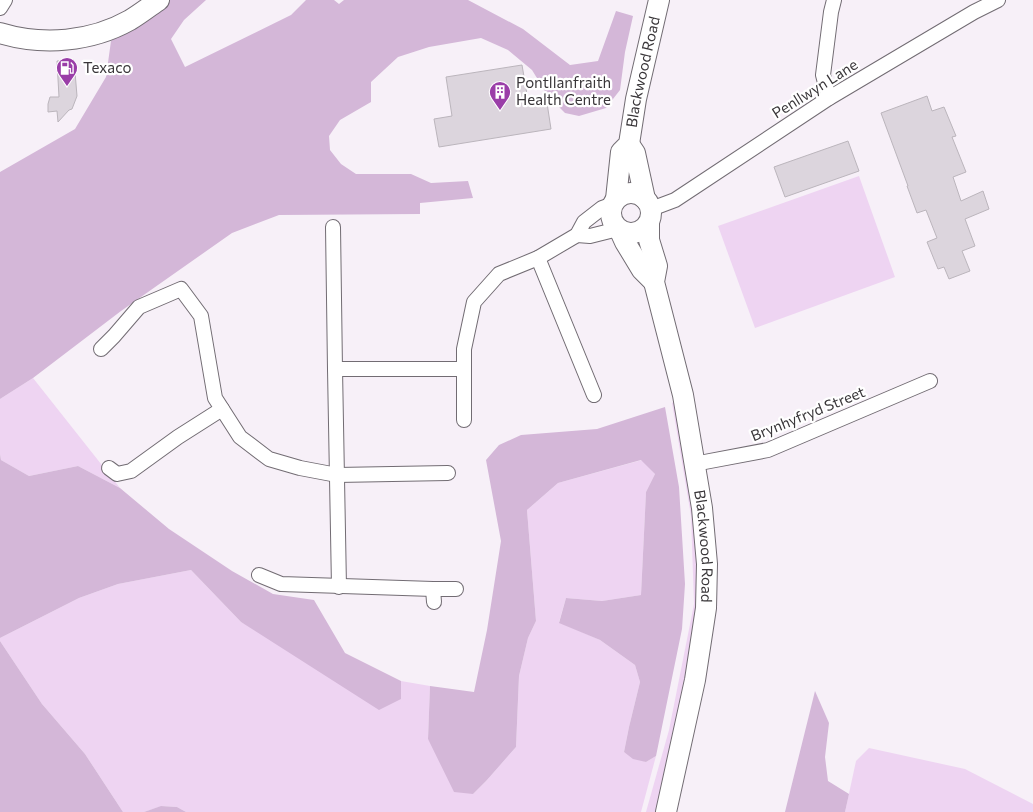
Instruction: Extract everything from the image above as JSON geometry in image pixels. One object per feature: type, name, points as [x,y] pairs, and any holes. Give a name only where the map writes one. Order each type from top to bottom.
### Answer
[{"type":"main road","points":[[0,33],[18,38],[47,41],[84,38],[130,20],[159,0]]},
{"type":"main road","name":"Blackwood Road","points":[[615,201],[621,152],[630,144],[636,99],[659,0]]},
{"type":"main road","name":"Blackwood Road","points":[[630,144],[636,153],[648,210],[649,240],[657,266],[654,282],[683,395],[702,508],[707,564],[706,608],[696,680],[666,812]]},
{"type":"main road","points":[[623,194],[638,194],[648,210],[645,228],[633,233],[619,230],[612,220],[611,209],[615,201],[623,194]]},
{"type":"main road","name":"Blackwood Road","points":[[619,230],[642,270],[654,282]]},
{"type":"street","points":[[0,8],[5,0]]},
{"type":"street","points":[[829,98],[823,75],[834,0]]},
{"type":"street","name":"Penllwyn Lane","points":[[648,210],[675,200],[829,98],[974,12],[998,0]]},
{"type":"street","points":[[464,420],[464,348],[474,302],[499,274],[538,258],[577,235],[584,222],[615,201]]},
{"type":"street","points":[[333,227],[338,587]]},
{"type":"street","points":[[577,235],[590,236],[619,230]]},
{"type":"street","points":[[538,258],[594,395]]},
{"type":"street","points":[[101,349],[139,307],[181,289],[202,316],[215,398],[240,437],[269,459],[300,468],[337,475],[448,473]]},
{"type":"street","points":[[335,369],[464,369]]},
{"type":"street","name":"Brynhyfryd Street","points":[[694,464],[768,450],[930,381]]},
{"type":"street","points":[[109,468],[117,474],[131,471],[178,437],[222,409]]},
{"type":"street","points":[[259,575],[281,584],[434,596],[456,589]]},
{"type":"shaded area","points":[[170,0],[206,0],[184,20],[171,39],[185,67],[291,15],[306,0],[334,0],[339,4],[344,0],[468,0],[523,29],[570,65],[598,61],[616,11],[633,16],[625,52],[620,90],[606,108],[579,116],[565,113],[548,96],[532,70],[508,50],[481,38],[429,47],[398,57],[371,82],[371,102],[340,120],[329,136],[330,150],[341,164],[356,174],[411,174],[431,183],[468,181],[473,198],[420,203],[420,214],[279,215],[232,233],[121,311],[33,378],[0,399],[0,172],[75,129],[106,77],[111,41]]},
{"type":"shaded area","points":[[859,176],[895,277],[755,328],[718,226]]},
{"type":"shaded area","points":[[33,378],[120,488],[78,466],[29,476],[1,460],[0,399]]},
{"type":"shaded area","points":[[675,401],[693,503],[698,553],[698,608],[686,679],[658,812],[646,812],[669,730],[694,604],[691,516],[672,403]]},
{"type":"shaded area","points":[[665,407],[679,487],[685,584],[682,629],[656,756],[646,762],[633,759],[624,752],[640,682],[635,665],[600,640],[559,623],[566,598],[602,601],[641,595],[646,492],[655,474],[641,460],[558,483],[527,510],[536,621],[528,638],[519,676],[516,747],[473,794],[454,792],[428,739],[430,686],[474,692],[487,630],[501,541],[486,460],[499,445],[521,435],[597,429]]},
{"type":"shaded area","points":[[0,454],[1,460],[29,476],[78,466],[120,488],[169,529],[232,571],[273,594],[314,600],[345,653],[401,681],[401,699],[379,710],[241,622],[191,570],[118,584],[79,598],[0,638]]},
{"type":"shaded area","points":[[642,460],[655,474],[646,492],[641,595],[602,601],[566,598],[559,622],[600,640],[635,665],[640,682],[624,752],[646,762],[656,756],[641,812],[186,812],[177,807],[162,806],[144,812],[123,812],[85,754],[42,704],[0,641],[0,638],[79,598],[118,584],[191,570],[241,622],[401,699],[401,681],[430,686],[428,739],[473,794],[516,747],[519,676],[528,638],[536,621],[527,510],[558,483]]},
{"type":"shaded area","points":[[0,641],[42,704],[85,754],[123,812],[0,812]]},
{"type":"shaded area","points":[[815,691],[829,723],[825,757],[828,781],[849,794],[845,812],[785,812]]},
{"type":"shaded area","points":[[869,748],[965,769],[1033,804],[1033,812],[845,812],[856,761]]},
{"type":"shaded area","points":[[161,806],[177,807],[186,812],[144,812]]},
{"type":"building","points":[[74,60],[77,96],[72,109],[58,122],[57,111],[48,112],[50,97],[59,97],[57,61]]},
{"type":"building","name":"Pontllanfraith Health Centre","points":[[522,65],[529,106],[547,103],[551,129],[439,147],[434,119],[452,116],[446,77]]},
{"type":"building","points":[[927,96],[932,111],[944,107],[956,136],[952,137],[966,172],[953,177],[961,201],[983,191],[989,209],[965,219],[975,246],[962,251],[970,271],[949,279],[944,267],[938,269],[927,242],[937,238],[926,210],[917,213],[881,113]]},
{"type":"building","points":[[848,141],[859,171],[785,197],[774,167]]},
{"type":"place","name":"Texaco","points":[[67,87]]},
{"type":"place","name":"Pontllanfraith Health Centre","points":[[500,111]]}]
